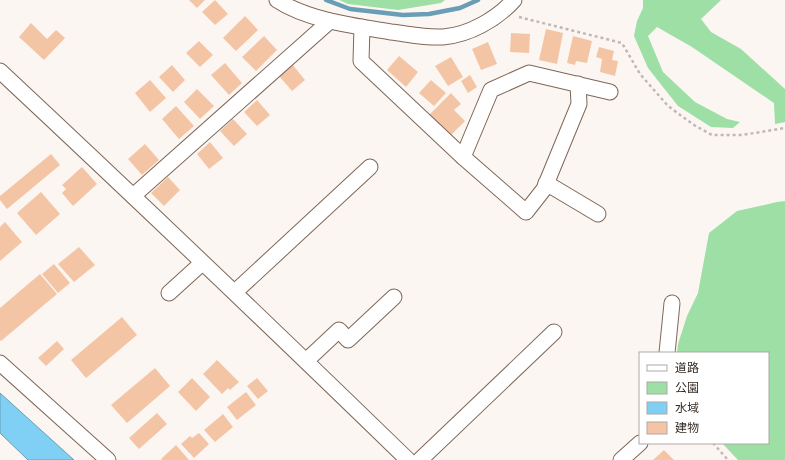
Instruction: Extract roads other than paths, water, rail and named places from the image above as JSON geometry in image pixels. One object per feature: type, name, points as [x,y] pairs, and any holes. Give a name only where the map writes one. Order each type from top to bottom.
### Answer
[{"type":"street","points":[[277,0],[296,9],[330,21],[422,36],[443,37],[465,32],[488,22],[514,0]]},
{"type":"street","points":[[133,196],[330,21]]},
{"type":"street","points":[[362,27],[361,60],[463,157],[526,212],[544,189],[579,104],[578,84]]},
{"type":"street","points":[[0,71],[202,263],[235,292],[408,460]]},
{"type":"street","points":[[463,157],[491,90],[529,73],[610,92]]},
{"type":"street","points":[[235,292],[370,167]]},
{"type":"street","points":[[546,183],[598,214]]},
{"type":"street","points":[[169,294],[202,263]]},
{"type":"street","points":[[306,361],[339,330],[348,340],[394,297]]},
{"type":"street","points":[[667,352],[672,303]]},
{"type":"street","points":[[420,460],[554,332]]},
{"type":"street","points":[[0,363],[108,460]]},
{"type":"street","points":[[621,460],[639,444]]},
{"type":"water","points":[[0,393],[74,460],[28,460],[0,433]]},
{"type":"waterway","points":[[326,0],[350,9],[403,15],[429,14],[460,8],[478,0]]}]
